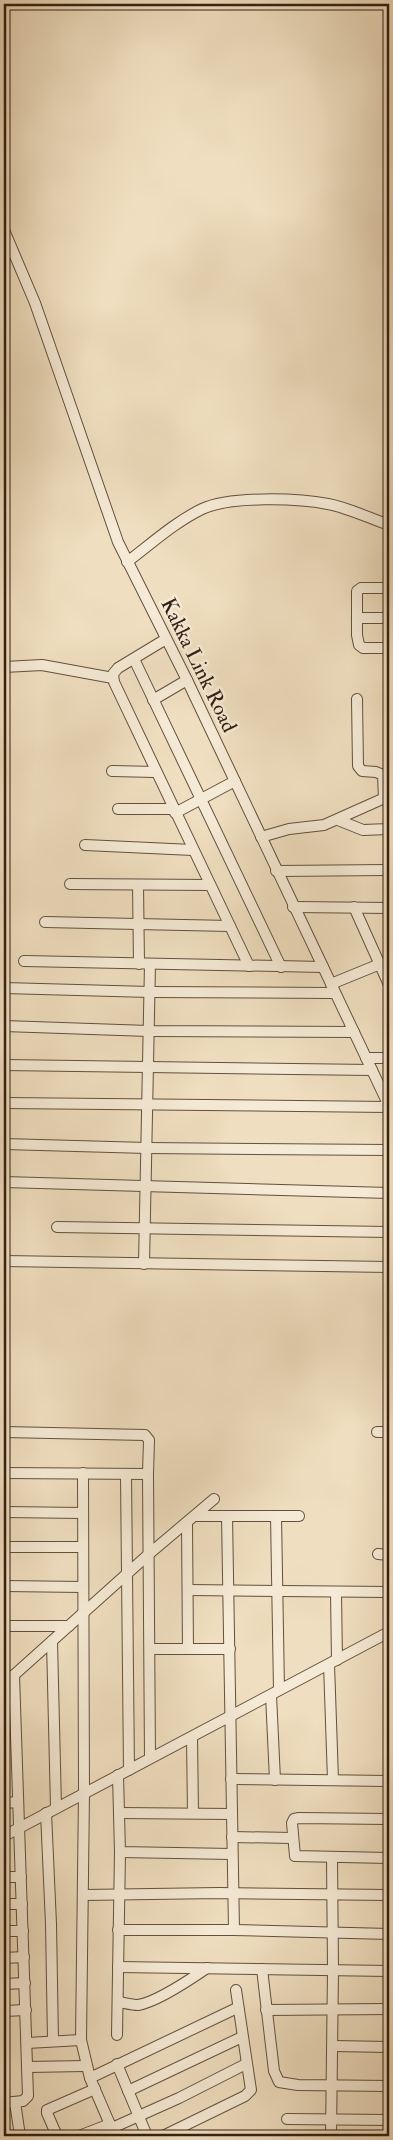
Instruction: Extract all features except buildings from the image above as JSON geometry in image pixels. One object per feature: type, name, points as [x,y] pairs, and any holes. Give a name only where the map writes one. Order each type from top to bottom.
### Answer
[{"type":"street","name":"Kakka Link Road","points":[[4,230],[36,304],[112,527],[127,562],[187,680],[389,1107]]},
{"type":"street","points":[[127,562],[202,509],[217,503],[231,501],[275,500],[327,504],[389,525]]},
{"type":"street","points":[[389,588],[358,588],[357,618],[360,646],[389,648]]},
{"type":"street","points":[[357,618],[389,618]]},
{"type":"street","points":[[166,639],[118,668],[113,674],[113,678],[119,697],[249,966]]},
{"type":"street","points":[[134,659],[281,967]]},
{"type":"street","points":[[4,667],[42,665],[113,678]]},
{"type":"street","points":[[153,700],[187,680]]},
{"type":"street","points":[[261,836],[289,829],[324,825],[386,797],[382,775],[376,772],[362,771],[358,766],[357,698]]},
{"type":"street","points":[[112,772],[155,772]]},
{"type":"street","points":[[118,809],[174,811],[235,781]]},
{"type":"street","points":[[338,820],[363,830],[389,829]]},
{"type":"street","points":[[85,845],[193,850]]},
{"type":"street","points":[[276,871],[389,870]]},
{"type":"street","points":[[70,884],[210,885]]},
{"type":"street","points":[[138,885],[139,964]]},
{"type":"street","points":[[293,907],[389,908]]},
{"type":"street","points":[[354,908],[389,984]]},
{"type":"street","points":[[45,922],[230,926]]},
{"type":"street","points":[[24,961],[323,968]]},
{"type":"street","points":[[144,1264],[150,964]]},
{"type":"street","points":[[4,988],[150,992],[333,988],[380,964]]},
{"type":"street","points":[[4,1026],[149,1031],[354,1032]]},
{"type":"street","points":[[366,1058],[389,1058]]},
{"type":"street","points":[[4,1065],[372,1070]]},
{"type":"street","points":[[4,1103],[389,1107]]},
{"type":"street","points":[[4,1144],[147,1148],[389,1150]]},
{"type":"street","points":[[4,1182],[389,1193]]},
{"type":"street","points":[[57,1227],[389,1232]]},
{"type":"street","points":[[4,1261],[389,1267]]},
{"type":"street","points":[[4,1432],[144,1435],[149,1440],[150,1758]]},
{"type":"street","points":[[377,1432],[389,1432]]},
{"type":"street","points":[[4,1473],[148,1474]]},
{"type":"street","points":[[83,1473],[84,1895],[81,2040],[90,2078],[112,2130]]},
{"type":"street","points":[[126,1474],[129,1770]]},
{"type":"street","points":[[4,1684],[149,1554],[214,1499]]},
{"type":"street","points":[[4,1512],[83,1513]]},
{"type":"street","points":[[191,1519],[227,1516],[298,1516]]},
{"type":"street","points":[[227,1516],[234,1930]]},
{"type":"street","points":[[274,1780],[278,1591],[276,1516]]},
{"type":"street","points":[[188,1649],[191,1519]]},
{"type":"street","points":[[4,1547],[83,1547]]},
{"type":"street","points":[[378,1554],[389,1555]]},
{"type":"street","points":[[4,1586],[83,1588]]},
{"type":"street","points":[[188,1590],[336,1593],[389,1592]]},
{"type":"street","points":[[334,1780],[333,1662],[336,1593]]},
{"type":"street","points":[[4,1626],[69,1626]]},
{"type":"street","points":[[4,1836],[389,1632],[389,1663]]},
{"type":"street","points":[[52,1641],[56,1808]]},
{"type":"street","points":[[150,1649],[230,1649]]},
{"type":"street","points":[[4,2103],[23,2101],[27,2098],[26,2010],[14,1675]]},
{"type":"street","points":[[192,1736],[193,1813]]},
{"type":"street","points":[[117,2035],[120,1852],[118,1775]]},
{"type":"street","points":[[231,1779],[389,1781]]},
{"type":"street","points":[[4,1803],[18,1802]]},
{"type":"street","points":[[46,1813],[51,1924],[53,2042]]},
{"type":"street","points":[[119,1813],[231,1814]]},
{"type":"street","points":[[389,1819],[299,1818],[293,1821],[295,1856],[389,1858]]},
{"type":"street","points":[[232,1837],[293,1838]]},
{"type":"street","points":[[120,1852],[232,1854]]},
{"type":"street","points":[[331,2136],[333,2085],[332,1857]]},
{"type":"street","points":[[4,1877],[21,1876]]},
{"type":"street","points":[[84,1895],[234,1893],[389,1895]]},
{"type":"street","points":[[4,1904],[22,1904]]},
{"type":"street","points":[[118,1930],[234,1930],[389,1934]]},
{"type":"street","points":[[4,1931],[23,1931]]},
{"type":"street","points":[[4,1958],[24,1957]]},
{"type":"street","points":[[118,1967],[389,1971]]},
{"type":"street","points":[[119,2002],[133,2005],[148,2002],[187,1982],[207,1968]]},
{"type":"street","points":[[262,1969],[276,2079],[283,2083],[291,2084],[389,2086]]},
{"type":"street","points":[[4,1984],[25,1983]]},
{"type":"street","points":[[164,2136],[249,2093],[251,2086],[246,2064],[236,1990]]},
{"type":"street","points":[[90,2078],[238,2008]]},
{"type":"street","points":[[266,2010],[389,2009]]},
{"type":"street","points":[[4,2011],[26,2010]]},
{"type":"street","points":[[128,2091],[242,2037]]},
{"type":"street","points":[[27,2043],[81,2040]]},
{"type":"street","points":[[333,2046],[389,2047]]},
{"type":"street","points":[[117,2064],[146,2136]]},
{"type":"street","points":[[79,2136],[112,2130],[246,2064]]},
{"type":"street","points":[[27,2067],[86,2066]]},
{"type":"street","points":[[57,2136],[47,2110],[95,2089]]},
{"type":"street","points":[[15,2102],[20,2136]]},
{"type":"street","points":[[287,2119],[389,2120]]}]
